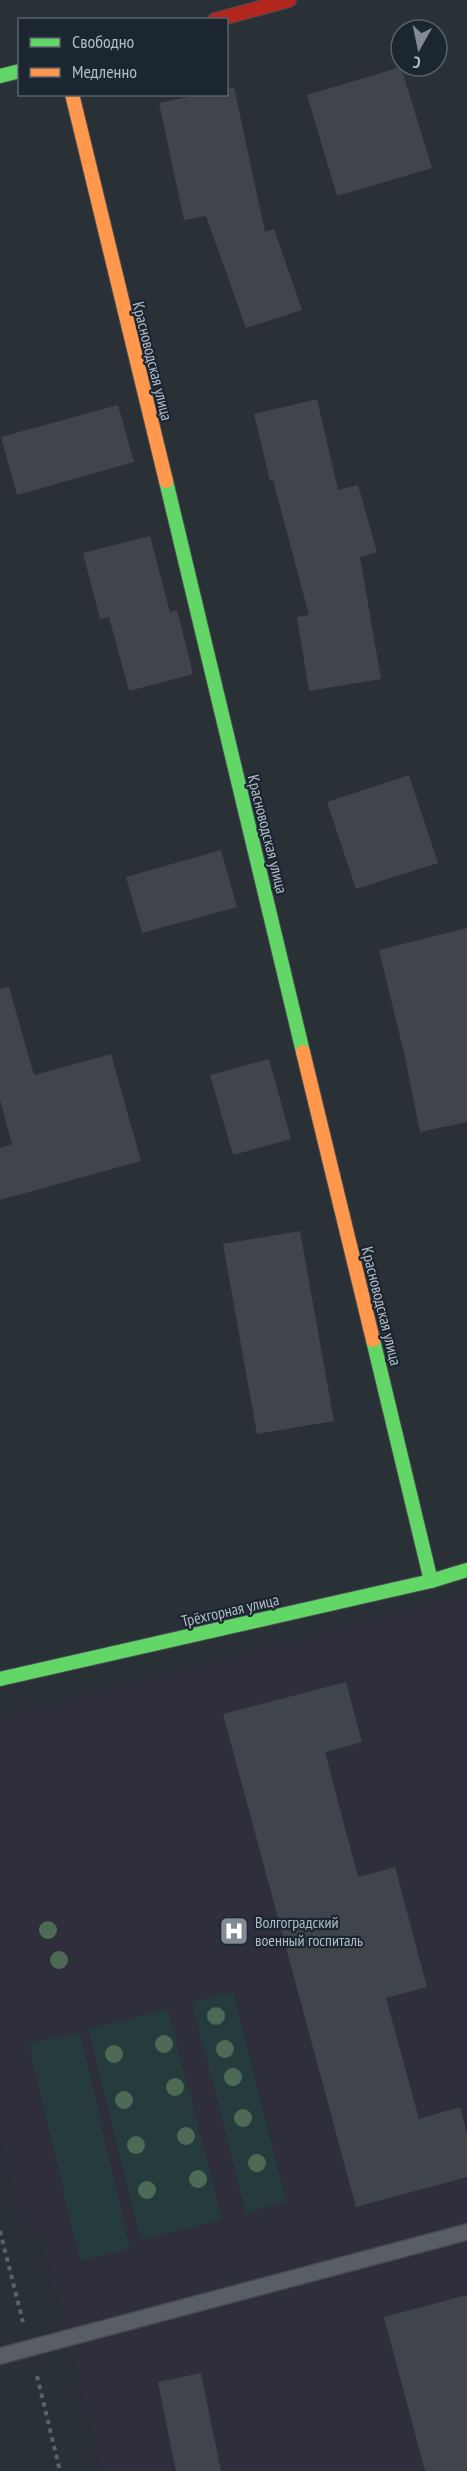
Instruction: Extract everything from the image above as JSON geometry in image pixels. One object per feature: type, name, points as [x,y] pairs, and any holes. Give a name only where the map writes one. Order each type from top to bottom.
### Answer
[{"type":"street","points":[[222,18],[289,0]]},
{"type":"street","points":[[0,76],[18,72]]},
{"type":"street","name":"Красноводская улица","points":[[72,96],[431,1581]]},
{"type":"street","name":"Трёхгорная улица","points":[[0,1679],[431,1581],[467,1570]]},
{"type":"lane","points":[[0,2356],[467,2232]]},
{"type":"shaded area","name":"Волгоградский военный госпиталь","points":[[467,1594],[467,2471],[97,2471],[99,2467],[42,2240],[20,2221],[0,2145],[0,1717]]},
{"type":"green space","points":[[233,1992],[286,2202],[246,2213],[192,2002]]},
{"type":"green space","points":[[168,2009],[222,2220],[141,2240],[88,2029]]},
{"type":"green space","points":[[80,2032],[130,2249],[80,2261],[29,2044]]},
{"type":"building","points":[[389,71],[389,78],[404,78],[432,168],[337,196],[307,95]]},
{"type":"building","points":[[234,87],[265,232],[274,229],[302,310],[246,328],[206,216],[184,220],[159,103],[192,96],[228,96],[228,88]]},
{"type":"building","points":[[317,399],[338,490],[358,485],[377,552],[360,557],[381,679],[309,691],[297,617],[309,615],[273,480],[270,481],[254,414]]},
{"type":"building","points":[[118,405],[134,462],[17,495],[1,437]]},
{"type":"building","points":[[150,536],[170,612],[177,610],[193,674],[129,691],[109,617],[100,619],[83,553]]},
{"type":"building","points":[[409,775],[438,863],[356,889],[327,802]]},
{"type":"building","points":[[221,850],[237,907],[142,933],[126,877]]},
{"type":"building","points":[[467,928],[467,1122],[420,1132],[405,1057],[379,950]]},
{"type":"building","points":[[9,987],[34,1075],[111,1054],[141,1161],[0,1200],[0,1148],[12,1144],[0,1100],[0,989]]},
{"type":"building","points":[[269,1059],[291,1139],[233,1155],[210,1075]]},
{"type":"building","points":[[300,1231],[334,1421],[257,1434],[223,1244]]},
{"type":"building","points":[[346,1682],[362,1742],[325,1752],[358,1877],[395,1867],[427,1987],[386,1998],[419,2119],[460,2107],[467,2133],[467,2177],[356,2207],[223,1714]]},
{"type":"building","points":[[467,2295],[467,2471],[425,2471],[384,2317]]},
{"type":"building","points":[[201,2373],[221,2471],[176,2471],[158,2382]]},
{"type":"traffic: fast","points":[[0,76],[18,72]]},
{"type":"traffic: fast","points":[[166,481],[303,1052]]},
{"type":"traffic: fast","points":[[373,1340],[431,1581]]},
{"type":"traffic: fast","points":[[0,1679],[431,1581],[467,1570]]},
{"type":"traffic: slow","points":[[72,96],[166,481]]},
{"type":"traffic: slow","points":[[303,1052],[373,1340]]},
{"type":"traffic: jam","points":[[222,18],[289,0]]},
{"type":"place","name":"Волгоградский военный госпиталь","points":[[234,1931]]}]
